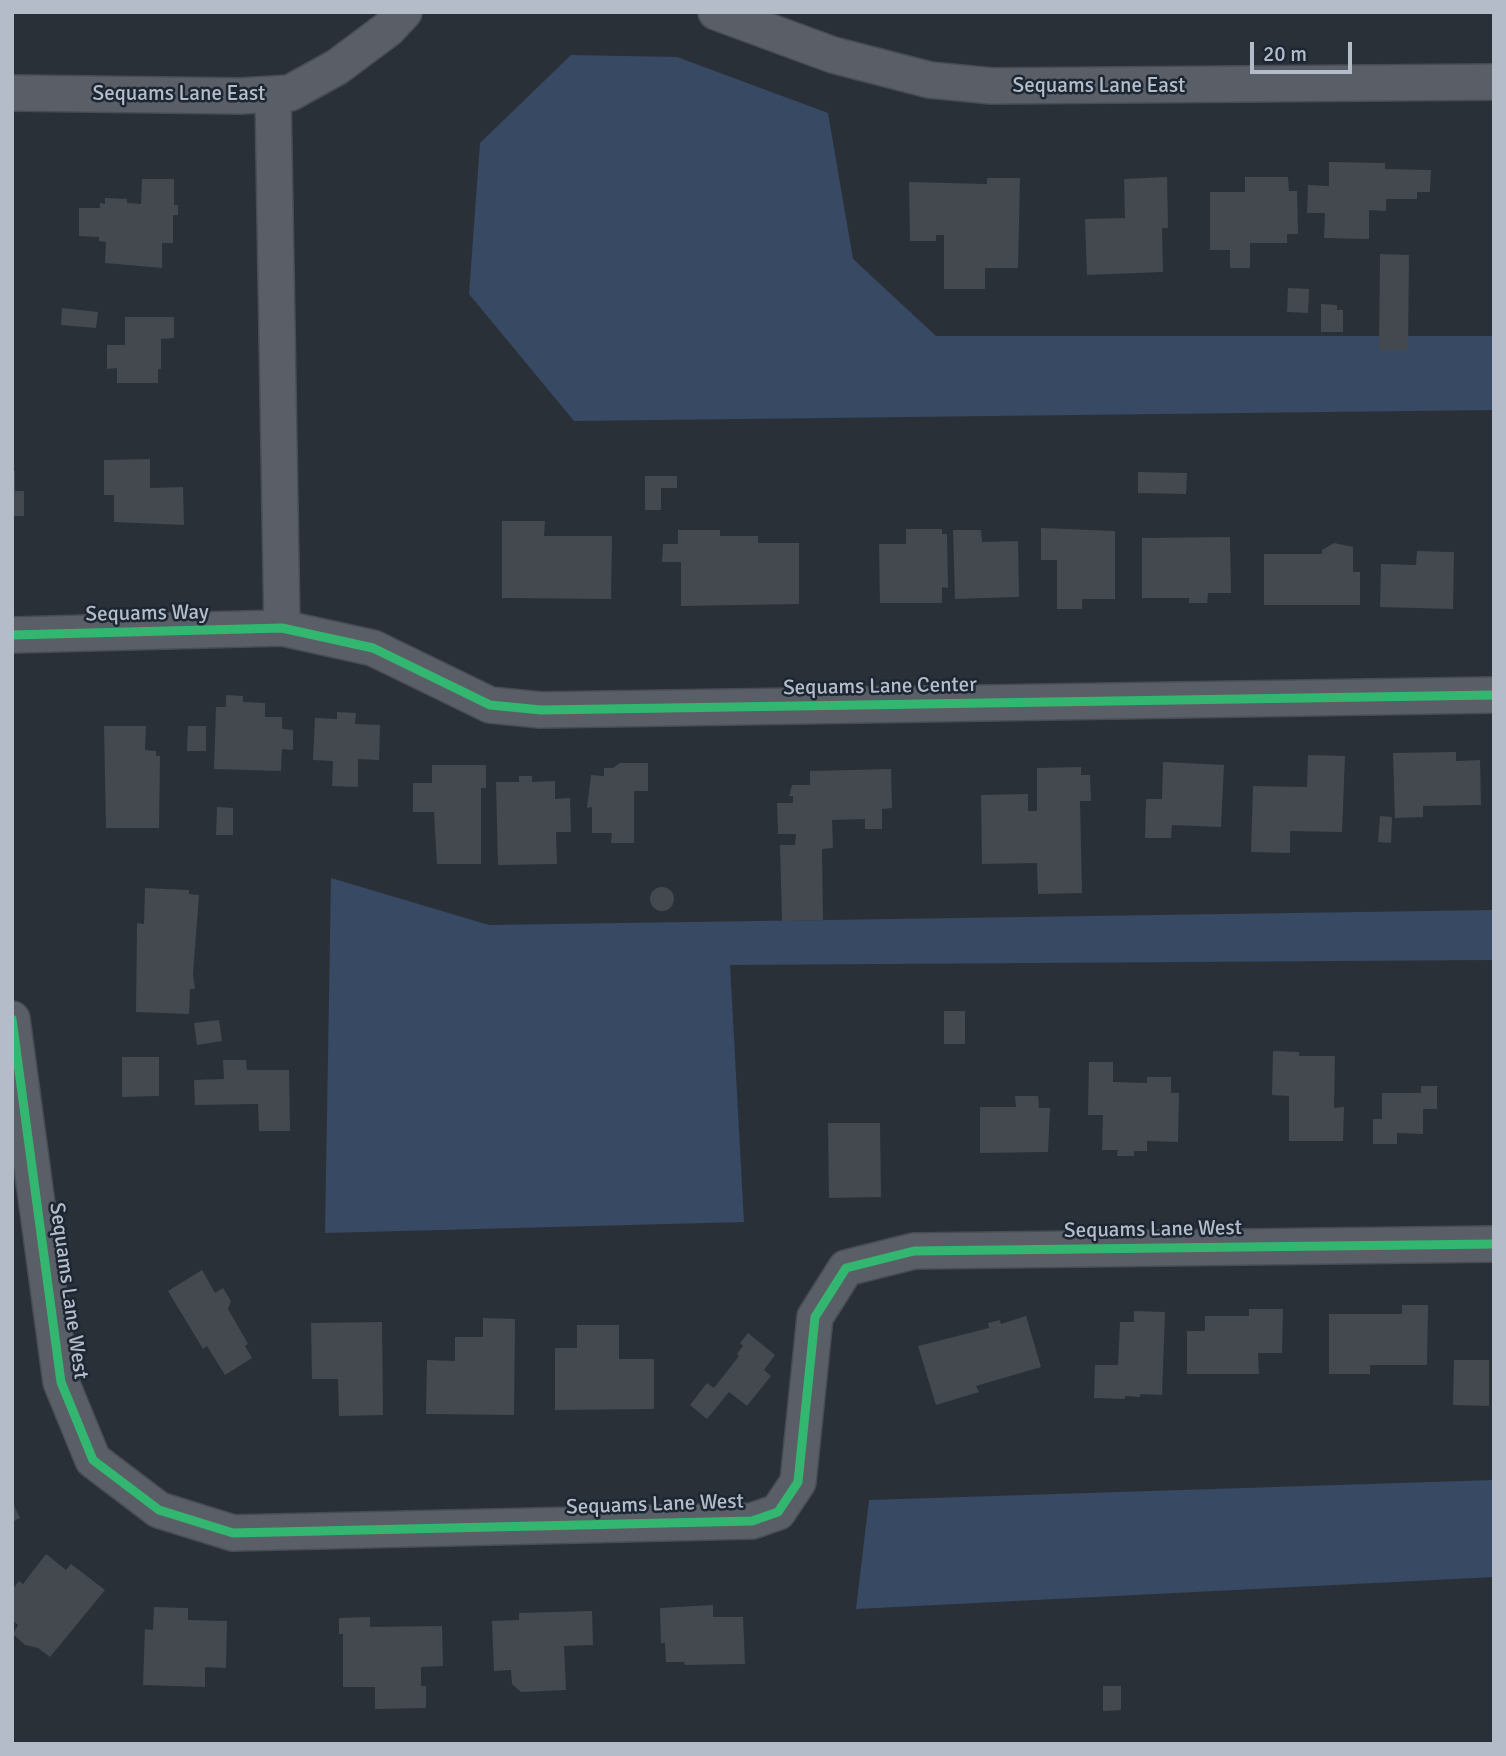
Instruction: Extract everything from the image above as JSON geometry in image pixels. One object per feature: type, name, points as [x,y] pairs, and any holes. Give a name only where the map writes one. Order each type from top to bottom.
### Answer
[{"type":"street","name":"Sequams Lane East","points":[[12,93],[240,96],[290,93],[337,67],[388,29],[404,12]]},
{"type":"street","name":"Sequams Lane East","points":[[716,12],[833,55],[930,80],[992,86],[1494,82]]},
{"type":"street","points":[[273,94],[282,628]]},
{"type":"street","name":"Sequams Way","points":[[12,635],[282,628]]},
{"type":"street","name":"Sequams Lane Center","points":[[282,628],[373,648],[490,705],[541,710],[1494,695]]},
{"type":"street","name":"Sequams Lane West","points":[[12,1018],[61,1382],[93,1460],[159,1510],[233,1533],[752,1521],[778,1512],[798,1482],[815,1317],[846,1268],[914,1251],[1494,1244]]},
{"type":"water","points":[[571,55],[677,57],[828,113],[853,259],[936,336],[1494,336],[1494,410],[574,421],[469,294],[480,143]]},
{"type":"water","points":[[331,878],[489,925],[1494,910],[1494,960],[730,965],[744,1222],[325,1233]]},
{"type":"water","points":[[1494,1480],[1494,1577],[856,1609],[869,1500]]},
{"type":"building","points":[[1329,162],[1385,163],[1385,169],[1431,170],[1430,192],[1417,192],[1417,199],[1386,199],[1386,211],[1369,210],[1369,239],[1324,238],[1325,213],[1307,213],[1308,185],[1329,186]]},
{"type":"building","points":[[1167,177],[1168,228],[1162,228],[1163,272],[1087,275],[1085,219],[1125,218],[1124,179]]},
{"type":"building","points":[[1245,177],[1288,177],[1289,191],[1297,191],[1298,234],[1287,234],[1287,243],[1250,243],[1250,268],[1230,268],[1230,250],[1210,250],[1210,192],[1245,192]]},
{"type":"building","points":[[987,178],[1020,178],[1018,268],[985,268],[985,289],[944,289],[944,235],[936,235],[936,241],[910,241],[909,182],[987,184]]},
{"type":"building","points":[[142,179],[174,179],[174,205],[178,205],[178,215],[173,215],[173,243],[162,243],[162,268],[105,263],[106,242],[99,241],[99,237],[79,236],[79,208],[100,208],[100,203],[105,204],[105,198],[127,199],[127,203],[141,204]]},
{"type":"building","points":[[1380,254],[1409,255],[1408,350],[1379,350]]},
{"type":"building","points":[[1288,288],[1309,289],[1308,313],[1287,312]]},
{"type":"building","points":[[1321,304],[1337,305],[1337,310],[1343,310],[1343,332],[1321,332]]},
{"type":"building","points":[[62,308],[98,312],[96,328],[61,325]]},
{"type":"building","points":[[125,317],[174,317],[174,338],[161,339],[158,383],[117,383],[117,368],[107,369],[107,345],[125,345]]},
{"type":"building","points":[[150,459],[150,488],[183,487],[184,525],[114,522],[114,495],[104,495],[104,460]]},
{"type":"building","points":[[12,471],[15,471],[15,491],[24,491],[24,516],[12,516]]},
{"type":"building","points":[[1138,472],[1187,473],[1186,494],[1138,493]]},
{"type":"building","points":[[645,476],[677,476],[677,488],[661,488],[661,510],[645,510]]},
{"type":"building","points":[[502,521],[545,521],[544,536],[612,536],[611,599],[502,598]]},
{"type":"building","points":[[1041,528],[1115,531],[1115,599],[1082,599],[1082,609],[1057,609],[1057,560],[1041,560]]},
{"type":"building","points":[[906,529],[942,529],[942,534],[947,534],[948,588],[942,587],[942,603],[880,603],[879,544],[906,544]]},
{"type":"building","points":[[678,530],[720,530],[720,536],[758,536],[758,543],[799,543],[799,604],[681,606],[681,562],[662,562],[663,544],[678,544]]},
{"type":"building","points":[[953,530],[981,530],[982,542],[1018,541],[1019,597],[955,599]]},
{"type":"building","points":[[1230,537],[1231,593],[1208,593],[1207,603],[1189,603],[1189,598],[1142,598],[1142,538]]},
{"type":"building","points":[[1334,543],[1353,547],[1353,572],[1360,572],[1360,605],[1264,605],[1264,554],[1322,554],[1322,550]]},
{"type":"building","points":[[1417,551],[1454,552],[1453,609],[1380,607],[1381,564],[1416,565]]},
{"type":"building","points":[[226,695],[243,696],[243,702],[265,703],[265,717],[282,717],[282,729],[293,730],[293,750],[282,749],[281,771],[214,769],[216,707],[226,707]]},
{"type":"building","points":[[337,712],[356,713],[355,724],[380,725],[379,760],[358,759],[358,787],[332,786],[333,761],[313,760],[315,718],[337,719]]},
{"type":"building","points":[[104,726],[146,726],[145,750],[156,751],[156,756],[160,756],[159,828],[106,828]]},
{"type":"building","points":[[188,726],[206,726],[206,751],[187,751]]},
{"type":"building","points":[[1456,752],[1456,761],[1480,760],[1481,805],[1423,806],[1423,817],[1395,818],[1393,753]]},
{"type":"building","points":[[1308,755],[1345,756],[1342,832],[1290,831],[1290,853],[1251,852],[1253,786],[1307,787]]},
{"type":"building","points":[[1163,762],[1224,765],[1221,827],[1172,825],[1171,838],[1145,838],[1146,799],[1162,799]]},
{"type":"building","points":[[620,763],[648,763],[648,791],[634,791],[634,843],[611,843],[612,833],[592,833],[592,807],[587,808],[591,775],[604,776],[604,768],[613,768]]},
{"type":"building","points":[[432,765],[486,765],[486,788],[481,788],[481,864],[437,864],[434,812],[413,812],[413,783],[432,783]]},
{"type":"building","points":[[1081,767],[1081,775],[1090,775],[1091,801],[1080,801],[1082,893],[1038,894],[1037,863],[982,864],[981,795],[1028,794],[1028,811],[1037,811],[1037,768]]},
{"type":"building","points":[[891,769],[892,808],[882,809],[882,829],[865,829],[865,819],[832,820],[833,848],[822,849],[823,920],[782,921],[780,845],[795,845],[796,834],[778,834],[777,803],[793,803],[793,796],[789,796],[792,785],[810,785],[810,771]]},
{"type":"building","points":[[519,776],[532,776],[532,782],[555,781],[555,799],[570,798],[571,832],[556,832],[557,864],[498,865],[496,782],[519,782]]},
{"type":"building","points":[[217,807],[233,808],[233,835],[216,835]]},
{"type":"building","points":[[1380,816],[1392,817],[1391,843],[1378,842]]},
{"type":"building","points":[[662,887],[671,890],[674,899],[671,908],[662,911],[653,908],[650,899],[653,890]]},
{"type":"building","points":[[145,888],[189,890],[189,894],[199,895],[193,974],[195,989],[190,989],[189,1014],[136,1012],[137,923],[144,924]]},
{"type":"building","points":[[944,1011],[965,1011],[965,1044],[944,1044]]},
{"type":"building","points":[[219,1020],[222,1041],[197,1045],[194,1023]]},
{"type":"building","points":[[1273,1051],[1299,1052],[1299,1056],[1335,1056],[1334,1108],[1344,1107],[1343,1141],[1289,1141],[1289,1096],[1272,1095]]},
{"type":"building","points":[[122,1057],[159,1057],[159,1096],[122,1097]]},
{"type":"building","points":[[223,1060],[246,1060],[247,1070],[289,1070],[290,1131],[259,1131],[258,1104],[195,1105],[194,1080],[224,1079]]},
{"type":"building","points":[[1089,1062],[1113,1062],[1113,1082],[1147,1083],[1147,1077],[1171,1077],[1171,1093],[1179,1093],[1178,1142],[1147,1141],[1147,1151],[1134,1151],[1134,1156],[1117,1156],[1118,1150],[1102,1150],[1103,1115],[1088,1115]]},
{"type":"building","points":[[1421,1086],[1437,1086],[1437,1109],[1423,1109],[1423,1134],[1397,1133],[1397,1144],[1373,1144],[1373,1119],[1382,1119],[1382,1093],[1421,1093]]},
{"type":"building","points":[[1015,1096],[1038,1096],[1039,1108],[1050,1108],[1048,1152],[980,1153],[980,1107],[1016,1107]]},
{"type":"building","points":[[828,1123],[880,1123],[881,1197],[829,1198]]},
{"type":"building","points":[[202,1270],[215,1293],[223,1288],[231,1301],[228,1309],[248,1344],[245,1346],[252,1358],[225,1375],[207,1346],[203,1349],[168,1291]]},
{"type":"building","points":[[1402,1305],[1428,1305],[1427,1365],[1370,1365],[1370,1374],[1329,1374],[1329,1314],[1402,1314]]},
{"type":"building","points":[[1249,1309],[1283,1309],[1282,1353],[1258,1353],[1259,1374],[1187,1374],[1187,1331],[1205,1331],[1205,1316],[1249,1316]]},
{"type":"building","points":[[1134,1311],[1165,1312],[1162,1395],[1140,1394],[1140,1397],[1125,1396],[1125,1399],[1094,1398],[1095,1365],[1118,1365],[1120,1322],[1134,1322]]},
{"type":"building","points":[[1026,1316],[1041,1367],[976,1386],[979,1392],[936,1405],[918,1346],[989,1328],[988,1323],[1000,1320],[1001,1324]]},
{"type":"building","points":[[483,1318],[515,1319],[514,1415],[426,1414],[427,1360],[455,1361],[455,1337],[483,1337]]},
{"type":"building","points":[[382,1322],[383,1415],[339,1416],[338,1379],[312,1379],[311,1323]]},
{"type":"building","points":[[577,1325],[619,1325],[619,1359],[654,1359],[654,1409],[555,1410],[555,1348],[577,1348]]},
{"type":"building","points":[[748,1333],[775,1355],[764,1370],[771,1376],[747,1406],[729,1392],[707,1419],[690,1405],[707,1383],[714,1388],[739,1356],[737,1354],[743,1346],[740,1343]]},
{"type":"building","points":[[1454,1360],[1489,1360],[1489,1406],[1453,1405]]},
{"type":"building","points":[[12,1501],[20,1518],[12,1522]]},
{"type":"building","points":[[46,1554],[66,1570],[71,1564],[105,1590],[50,1657],[38,1648],[25,1645],[13,1634],[18,1625],[12,1620],[12,1590],[19,1581],[23,1584]]},
{"type":"building","points":[[713,1605],[713,1617],[743,1617],[745,1664],[685,1665],[684,1662],[666,1662],[665,1643],[661,1643],[660,1608]]},
{"type":"building","points":[[154,1607],[188,1608],[188,1620],[227,1621],[226,1668],[205,1667],[205,1687],[143,1685],[145,1629],[153,1630]]},
{"type":"building","points":[[592,1611],[593,1645],[564,1646],[566,1690],[521,1692],[512,1684],[511,1670],[494,1671],[492,1621],[519,1620],[519,1613]]},
{"type":"building","points":[[370,1617],[370,1627],[442,1626],[443,1666],[421,1667],[421,1686],[426,1686],[426,1708],[375,1709],[375,1687],[343,1687],[343,1634],[339,1634],[339,1618]]},
{"type":"building","points":[[1103,1686],[1121,1686],[1121,1710],[1103,1711]]},
{"type":"cycle path","points":[[12,635],[282,628],[373,648],[490,705],[541,710],[1494,695]]},
{"type":"cycle path","points":[[12,1019],[61,1382],[93,1460],[159,1510],[233,1533],[752,1521],[778,1512],[798,1482],[815,1317],[846,1268],[914,1251],[1494,1244]]}]
